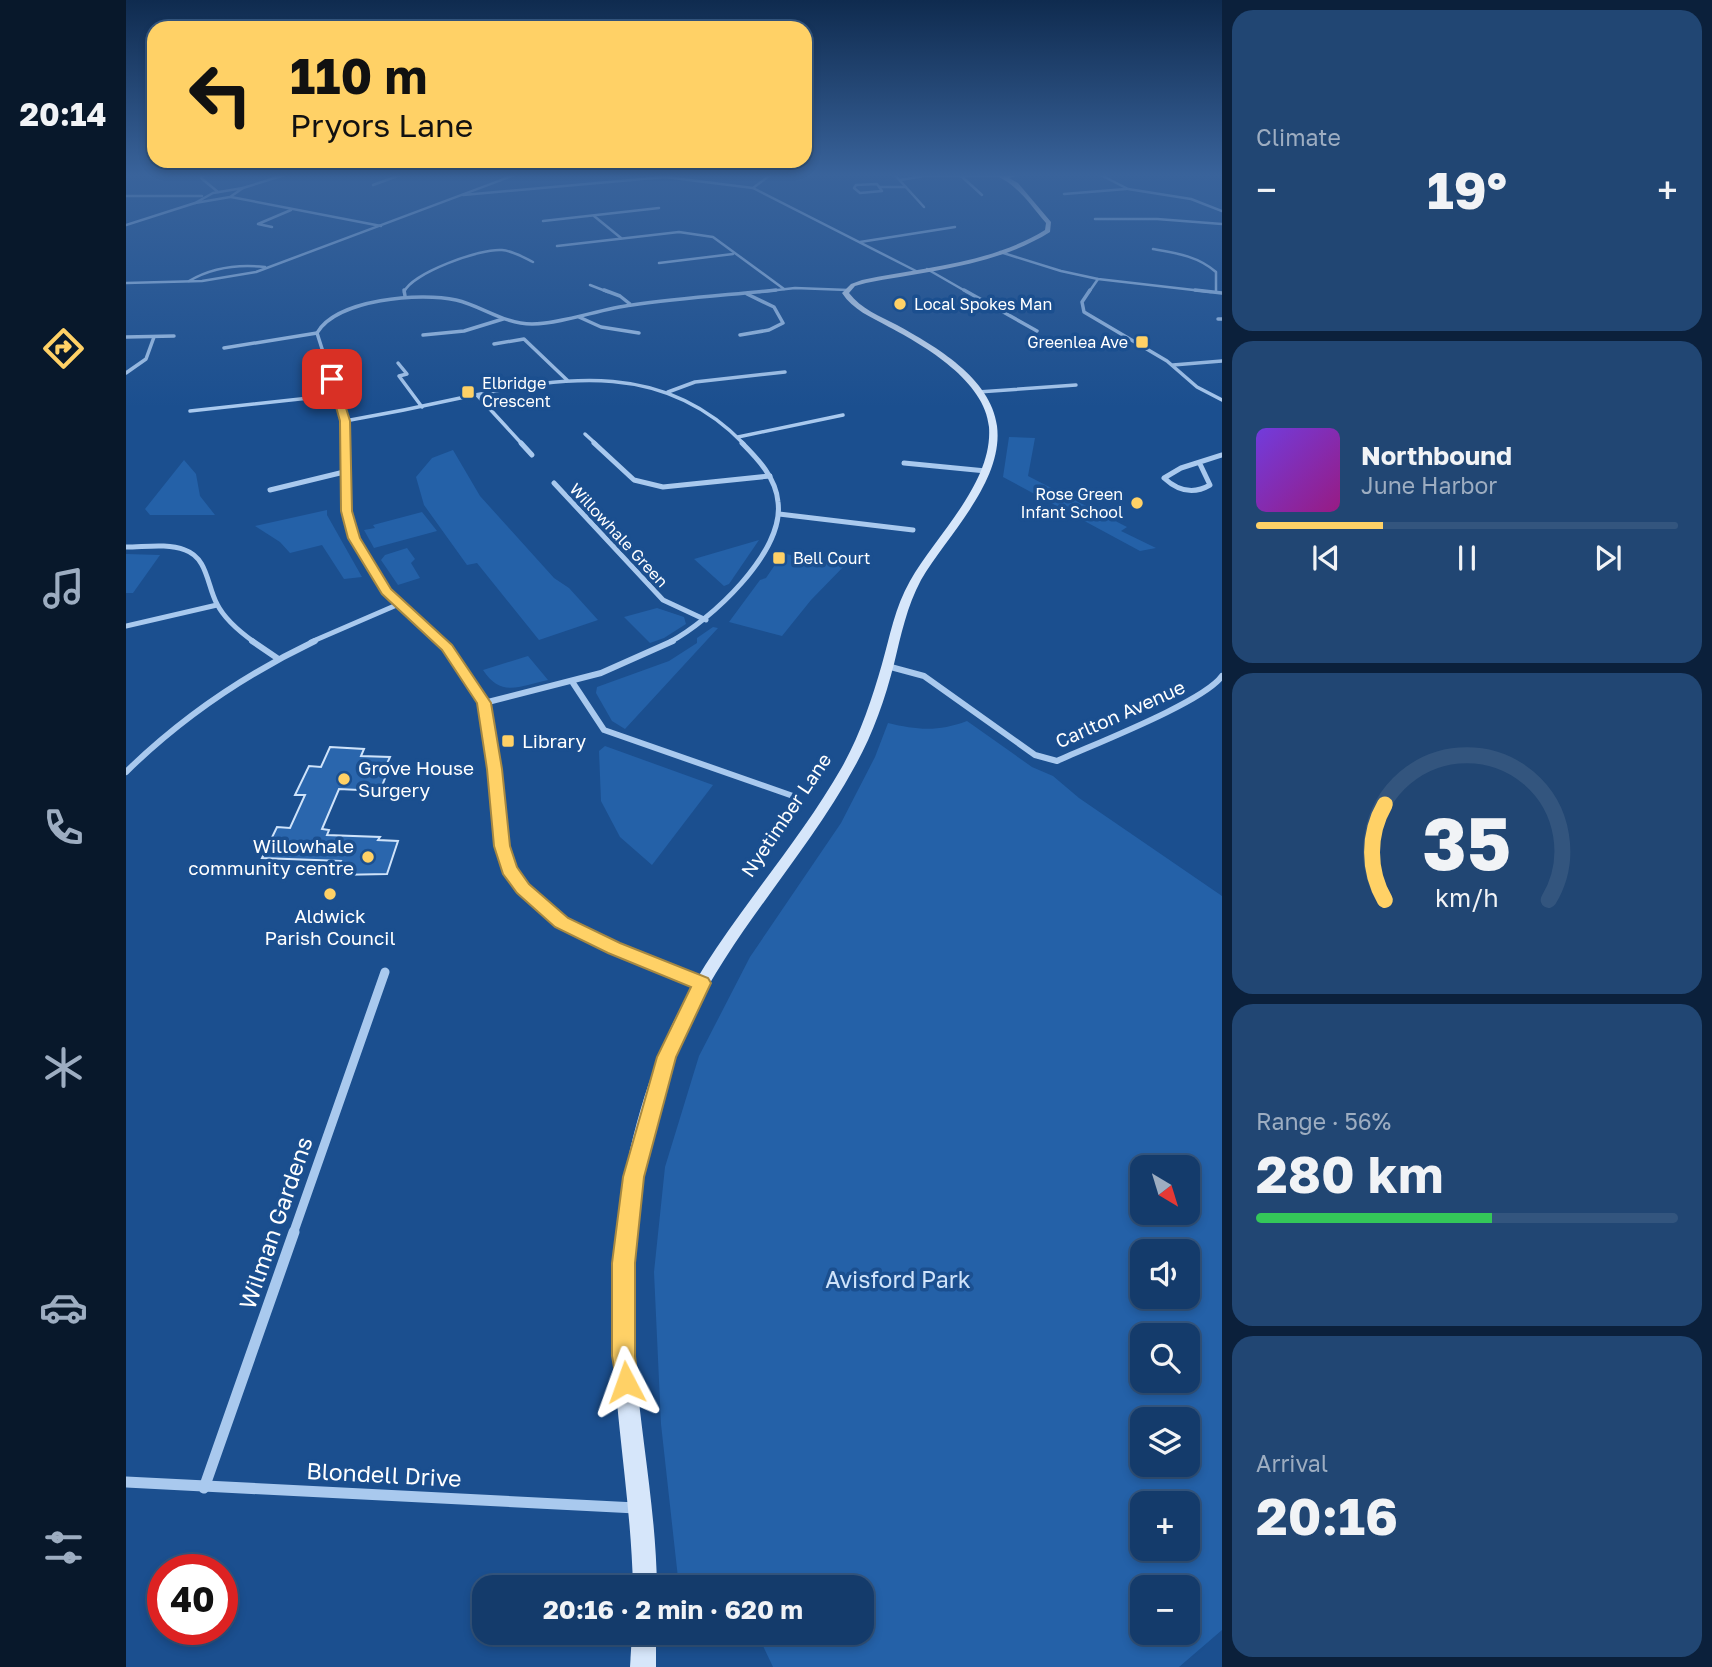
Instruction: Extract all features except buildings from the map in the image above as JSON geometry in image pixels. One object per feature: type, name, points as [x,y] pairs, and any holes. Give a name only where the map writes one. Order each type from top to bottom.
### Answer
[{"type":"street","points":[[126,283],[222,279],[269,268],[315,251]]},
{"type":"street","points":[[405,296],[404,289],[418,278],[489,251]]},
{"type":"street","points":[[508,251],[533,262]]},
{"type":"street","points":[[729,251],[784,289]]},
{"type":"street","points":[[877,251],[916,271]]},
{"type":"street","points":[[702,983],[574,929],[541,907],[523,889],[509,869],[502,846],[495,769],[484,703],[447,648],[386,591],[354,538],[346,511],[345,421],[317,333],[322,324],[346,312],[405,296],[456,300],[503,319],[537,324],[630,304],[813,287],[848,289],[864,281],[1004,251]]},
{"type":"street","points":[[1163,251],[1182,254],[1209,265],[1216,272],[1216,292]]},
{"type":"street","points":[[1000,252],[1061,271],[1098,279],[1222,293]]},
{"type":"street","points":[[659,263],[733,254]]},
{"type":"street","points":[[187,282],[215,269],[244,266],[269,268]]},
{"type":"street","points":[[927,269],[1037,331]]},
{"type":"street","points":[[1098,279],[1083,302],[1084,312],[1173,365],[1198,387],[1222,400]]},
{"type":"street","points":[[590,285],[620,296],[630,304]]},
{"type":"street","name":"Nyetimber Lane","points":[[644,1575],[624,1356],[624,1263],[634,1177],[667,1057],[702,983],[823,809],[849,767],[867,731],[898,622],[913,585],[986,471],[994,443],[993,423],[988,407],[978,392],[957,370],[926,345],[848,299],[845,293],[848,289]]},
{"type":"street","points":[[740,335],[769,330],[783,323],[774,307],[745,293]]},
{"type":"street","points":[[578,317],[601,327],[639,333]]},
{"type":"street","points":[[423,335],[464,331],[503,319]]},
{"type":"street","points":[[224,348],[317,333]]},
{"type":"street","points":[[126,337],[174,336]]},
{"type":"street","points":[[126,373],[149,359],[155,337]]},
{"type":"street","points":[[494,344],[524,339],[567,380]]},
{"type":"street","points":[[1173,365],[1222,361]]},
{"type":"street","points":[[398,363],[407,374],[399,376],[422,407]]},
{"type":"street","points":[[668,392],[695,383],[785,372]]},
{"type":"street","points":[[345,421],[567,380],[627,382],[668,392],[738,437],[769,475],[778,494],[778,526],[753,570],[706,620],[647,656],[573,682],[484,703]]},
{"type":"street","points":[[978,392],[1076,385]]},
{"type":"street","points":[[190,411],[337,395]]},
{"type":"street","points":[[477,395],[532,455]]},
{"type":"street","points":[[738,437],[843,415]]},
{"type":"street","points":[[585,434],[634,480],[648,484],[663,487],[769,475]]},
{"type":"street","points":[[1200,464],[1200,469],[1209,479],[1210,485],[1205,489],[1186,491],[1169,484],[1164,478],[1170,471],[1200,464],[1222,455]]},
{"type":"street","points":[[904,463],[986,471]]},
{"type":"street","points":[[270,490],[344,472]]},
{"type":"street","name":"Willowhale Green","points":[[554,483],[663,600],[706,620]]},
{"type":"street","points":[[779,514],[913,530]]},
{"type":"street","points":[[126,547],[187,550],[202,563],[217,605],[243,635],[278,658]]},
{"type":"street","points":[[126,772],[185,719],[232,685],[278,658],[399,604]]},
{"type":"street","points":[[126,626],[217,605]]},
{"type":"street","name":"Carlton Avenue","points":[[887,666],[924,676],[1035,755],[1052,761],[1062,760],[1219,688]]},
{"type":"street","points":[[1219,688],[1222,676]]},
{"type":"street","points":[[573,682],[604,730],[623,739],[793,796]]},
{"type":"street","name":"Wilman Gardens","points":[[204,1488],[385,972]]},
{"type":"street","name":"Blondell Drive","points":[[126,1482],[640,1508]]},
{"type":"street","points":[[642,1667],[643,1645]]},
{"type":"green space","points":[[1009,437],[1035,438],[1028,476],[1127,527],[1121,531],[1156,548],[1140,551],[1003,477]]},
{"type":"green space","points":[[453,450],[480,496],[554,578],[569,588],[598,620],[539,640],[477,563],[467,565],[424,505],[416,477],[432,458]]},
{"type":"green space","points":[[184,460],[196,474],[200,496],[215,515],[150,515],[145,509]]},
{"type":"green space","points":[[327,510],[327,515],[362,577],[344,579],[322,545],[290,553],[280,542],[255,526]]},
{"type":"green space","points":[[422,512],[437,531],[374,548],[364,530],[375,528],[373,525]]},
{"type":"green space","points":[[759,540],[729,584],[724,586],[694,559]]},
{"type":"green space","points":[[407,548],[415,559],[411,563],[420,578],[398,585],[381,560],[385,555]]},
{"type":"green space","points":[[783,553],[806,559],[834,558],[848,562],[811,600],[782,636],[729,622],[760,580],[766,578]]},
{"type":"green space","points":[[126,554],[160,555],[133,593],[126,593]]},
{"type":"green space","points":[[657,608],[684,617],[686,624],[664,638],[650,643],[624,617]]},
{"type":"green space","points":[[713,627],[718,628],[625,729],[612,721],[596,693],[597,687],[669,661],[697,643],[697,638]]},
{"type":"green space","points":[[528,656],[548,680],[520,687],[504,687],[490,679],[483,670]]},
{"type":"green space","name":"Avisford Park","points":[[967,721],[1032,767],[1053,776],[1079,798],[1222,896],[1222,1630],[1179,1667],[773,1667],[763,1645],[874,1645],[874,1575],[678,1575],[661,1424],[654,1272],[665,1167],[699,1056],[750,957],[841,823],[875,757],[888,723],[928,729]]},
{"type":"green space","points":[[605,746],[713,785],[652,865],[620,837],[601,801],[599,751]]},
{"type":"place","name":"Local Spokes Man","points":[[900,304]]},
{"type":"place","name":"Greenlea Ave","points":[[1142,342]]},
{"type":"place","name":"Elbridge Crescent","points":[[468,392]]},
{"type":"place","name":"Rose Green Infant School","points":[[1137,503]]},
{"type":"place","name":"Bell Court","points":[[779,558]]},
{"type":"place","name":"Library","points":[[508,741]]},
{"type":"place","name":"Grove House Surgery","points":[[344,779]]},
{"type":"place","name":"Willowhale community centre","points":[[368,857]]},
{"type":"place","name":"Aldwick Parish Council","points":[[330,894]]},
{"type":"route","points":[[332,379],[345,421],[346,511],[354,538],[386,591],[426,626],[461,664],[484,703],[495,769],[502,846],[509,869],[523,889],[562,923],[614,948],[702,983],[682,1019],[667,1057],[650,1110],[634,1177],[624,1263],[626,1382]]}]
